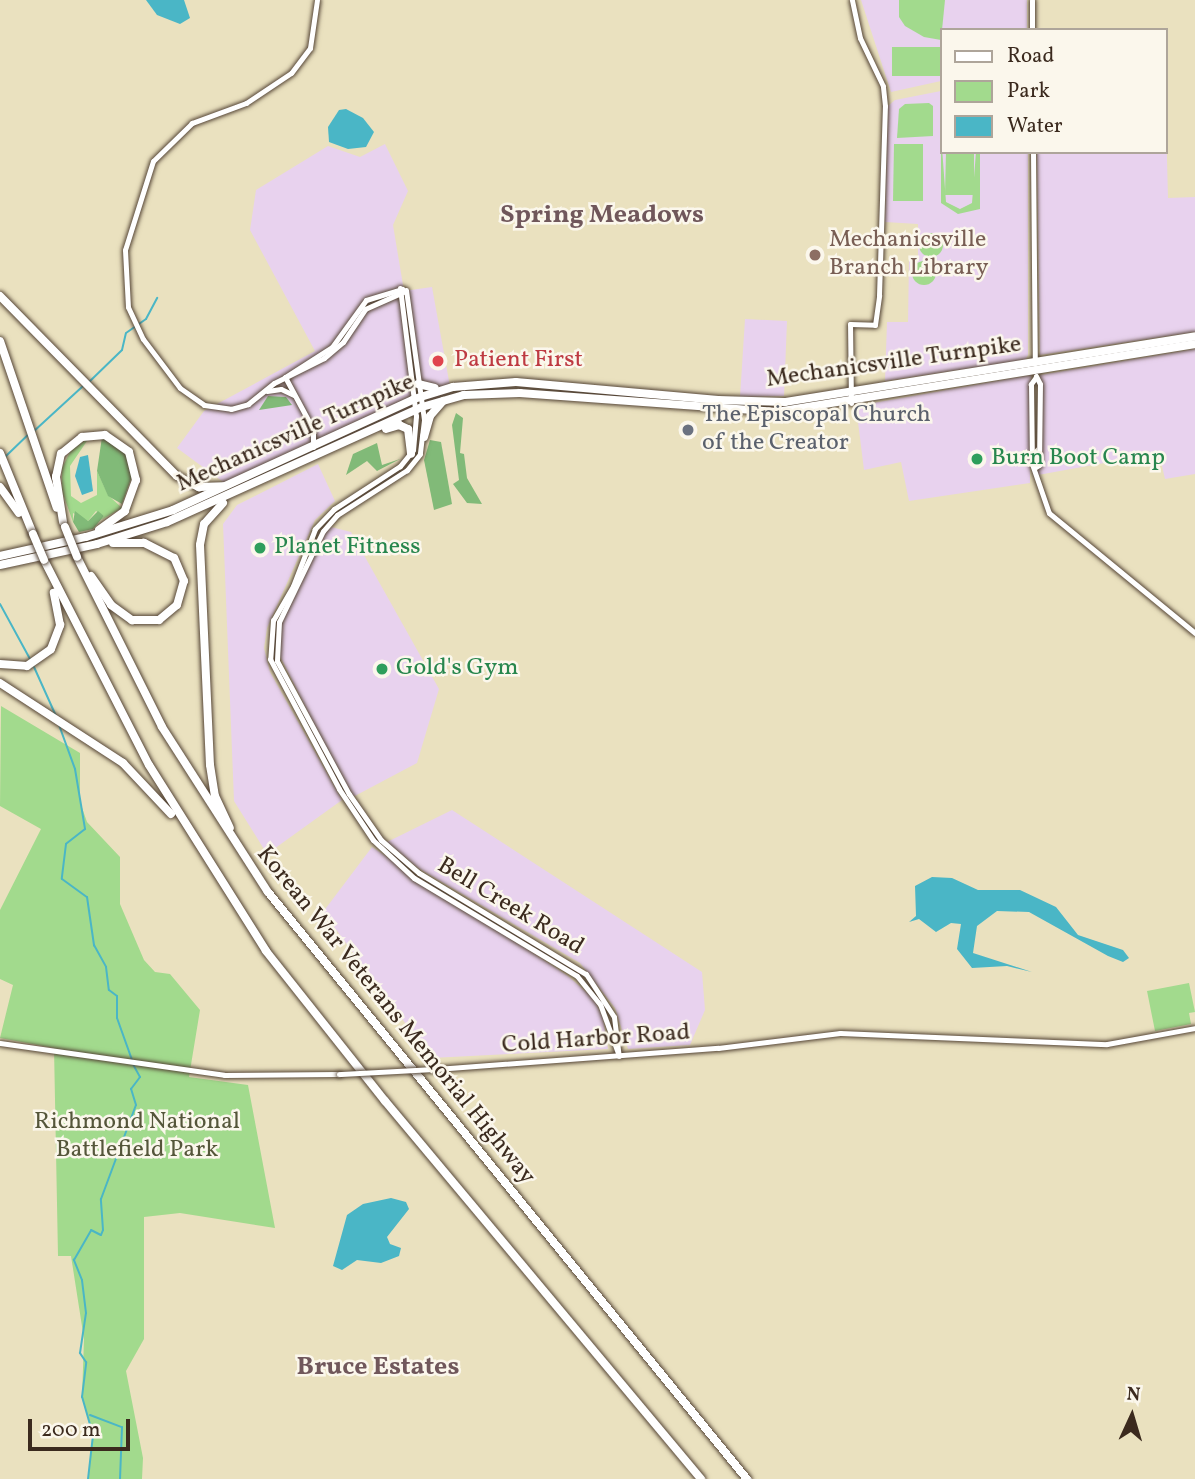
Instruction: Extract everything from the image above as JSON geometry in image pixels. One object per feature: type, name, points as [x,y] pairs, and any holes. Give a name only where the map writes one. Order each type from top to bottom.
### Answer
[{"type":"highway","points":[[0,296],[177,476],[195,486],[224,486],[293,457]]},
{"type":"highway","name":"Mechanicsville Turnpike","points":[[1035,370],[1195,336]]},
{"type":"highway","name":"Korean War Veterans Memorial Highway","points":[[0,341],[33,446],[80,562],[162,727],[259,879],[332,975],[747,1479]]},
{"type":"highway","name":"Mechanicsville Turnpike","points":[[0,554],[47,546],[64,547],[167,522],[277,476],[419,408],[443,400],[509,392],[756,412],[1195,344]]},
{"type":"highway","name":"Mechanicsville Turnpike","points":[[0,565],[47,557],[64,547],[173,510],[417,398],[449,388],[516,382],[757,402],[851,398]]},
{"type":"highway","points":[[418,384],[449,388]]},
{"type":"highway","points":[[424,437],[430,416],[443,400]]},
{"type":"highway","points":[[363,435],[403,425],[412,435],[411,454]]},
{"type":"highway","points":[[64,524],[56,477],[61,454],[87,435],[115,439],[134,464],[135,486],[128,506],[107,526],[64,547]]},
{"type":"highway","points":[[0,453],[33,533]]},
{"type":"highway","points":[[259,879],[225,820],[212,781],[200,545],[204,524],[213,510],[277,476]]},
{"type":"highway","points":[[0,487],[47,557],[60,625],[55,643],[43,658],[14,667],[0,664]]},
{"type":"highway","points":[[64,547],[125,542],[158,547],[180,566],[182,596],[174,610],[159,620],[132,620],[111,605],[80,562]]},
{"type":"highway","points":[[0,573],[47,557]]},
{"type":"highway","points":[[50,576],[120,714],[199,849],[266,951],[320,1022],[701,1479]]},
{"type":"highway","points":[[0,683],[137,775],[199,849]]},
{"type":"main road","points":[[317,0],[310,48],[291,73],[247,103],[192,123],[153,161],[125,250],[123,281],[130,314],[143,339],[180,388],[199,403],[235,408],[332,347],[366,300],[402,290]]},
{"type":"main road","points":[[851,398],[851,340],[862,325],[875,325],[879,296],[885,99],[860,38],[852,0]]},
{"type":"main road","points":[[1032,0],[1032,28]]},
{"type":"main road","points":[[1033,154],[1035,370],[1039,439],[1039,465],[1034,468]]},
{"type":"main road","points":[[285,377],[338,347],[359,315],[375,302],[402,290]]},
{"type":"main road","name":"Bell Creek Road","points":[[402,290],[424,437],[411,467],[337,515],[323,531],[279,622],[277,661],[349,794],[381,840],[419,873],[586,974],[614,1017],[619,1056]]},
{"type":"main road","name":"Bell Creek Road","points":[[402,290],[418,384],[417,398]]},
{"type":"main road","points":[[375,302],[393,298],[402,304]]},
{"type":"main road","points":[[1035,370],[1031,384],[1032,417],[1034,468],[1039,495],[1059,525],[1128,574],[1195,634]]},
{"type":"main road","points":[[285,377],[313,429],[329,440]]},
{"type":"main road","points":[[261,394],[278,388],[295,397]]},
{"type":"main road","name":"Bell Creek Road","points":[[419,408],[411,454],[400,466],[328,514],[315,529],[271,628],[274,670],[348,806],[373,840],[414,878],[578,976],[604,1012],[619,1056]]},
{"type":"main road","points":[[1032,417],[1039,439]]},
{"type":"main road","points":[[312,448],[313,429]]},
{"type":"main road","name":"Cold Harbor Road","points":[[0,1043],[153,1067],[254,1076],[436,1069],[619,1056],[840,1033],[1100,1044],[1195,1028]]},
{"type":"shaded area","points":[[861,0],[1027,0],[1027,28],[940,28],[940,81],[891,92]]},
{"type":"shaded area","points":[[940,91],[940,154],[1028,154],[1028,355],[1025,360],[885,381],[887,322],[908,322],[909,261],[918,261],[918,224],[885,222],[888,106],[895,100]]},
{"type":"shaded area","points":[[385,144],[408,191],[393,225],[404,291],[432,287],[451,392],[234,490],[177,448],[204,411],[315,351],[250,230],[256,190],[328,146],[360,157]]},
{"type":"shaded area","points":[[1037,154],[1167,154],[1168,198],[1195,197],[1195,332],[1040,355]]},
{"type":"shaded area","points":[[745,319],[787,321],[784,396],[740,397]]},
{"type":"shaded area","points":[[1195,349],[1195,474],[1165,479],[1159,453],[1038,475],[1040,375]]},
{"type":"shaded area","points":[[1031,375],[1030,483],[909,501],[901,462],[864,470],[856,406]]},
{"type":"shaded area","points":[[318,464],[335,501],[315,520],[267,628],[264,648],[270,672],[342,800],[267,854],[234,801],[223,524],[237,505]]},
{"type":"shaded area","points":[[327,526],[351,532],[439,689],[417,763],[351,798],[275,646],[277,629]]},
{"type":"shaded area","points":[[452,810],[702,972],[705,1010],[690,1045],[628,1049],[615,1008],[580,963],[418,868],[387,842]]},
{"type":"shaded area","points":[[372,847],[568,976],[594,999],[603,1018],[608,1049],[431,1058],[323,912]]},
{"type":"green space","points":[[899,0],[945,0],[940,40],[924,37],[905,26],[899,17]]},
{"type":"green space","points":[[892,47],[940,47],[940,76],[892,76]]},
{"type":"green space","points":[[929,103],[933,106],[933,136],[897,138],[899,109],[905,104]]},
{"type":"green space","points":[[894,144],[923,144],[923,201],[893,201]]},
{"type":"green space","points":[[941,154],[946,202],[960,209],[972,203],[976,154],[980,154],[980,209],[958,214],[941,203]]},
{"type":"green space","points":[[946,154],[974,154],[974,195],[945,195]]},
{"type":"green space","points":[[931,233],[939,237],[943,245],[939,253],[931,257],[923,253],[919,245],[923,237]]},
{"type":"green space","points":[[924,261],[935,268],[936,273],[929,284],[924,285],[913,278],[912,273],[919,262]]},
{"type":"green space","points":[[268,396],[286,397],[292,405],[259,410]]},
{"type":"green space","points":[[456,413],[463,418],[460,453],[464,454],[467,478],[482,504],[467,503],[453,484],[459,480],[452,425]]},
{"type":"green space","points":[[102,437],[126,454],[132,476],[122,504],[108,496],[97,471]]},
{"type":"green space","points":[[89,438],[70,466],[71,496],[81,503],[97,495],[97,471],[108,495],[122,508],[101,520],[104,516],[96,511],[88,521],[73,513],[73,522],[62,491],[62,468],[72,448]]},
{"type":"green space","points":[[430,440],[441,442],[452,504],[434,510],[424,460]]},
{"type":"green space","points":[[377,443],[382,465],[400,459],[377,471],[367,461],[346,475],[353,454]]},
{"type":"green space","points":[[75,511],[88,521],[98,511],[104,516],[93,529],[79,532],[73,522]]},
{"type":"green space","name":"Richmond National Battlefield Park","points":[[1,706],[80,753],[80,802],[87,822],[120,857],[120,904],[144,960],[155,972],[170,974],[200,1010],[189,1077],[248,1085],[275,1228],[180,1213],[144,1217],[144,1339],[126,1371],[143,1458],[142,1479],[88,1479],[93,1435],[82,1397],[84,1339],[71,1256],[58,1256],[54,1048],[0,1038],[13,985],[0,979],[0,910],[41,829],[0,806]]},
{"type":"green space","points":[[1189,983],[1195,1012],[1189,1013],[1191,1024],[1155,1031],[1147,991]]},
{"type":"water","points":[[146,0],[184,0],[190,18],[180,24],[157,15]]},
{"type":"water","points":[[346,109],[363,118],[374,132],[366,147],[348,149],[329,142],[328,127],[339,110]]},
{"type":"water","points":[[88,455],[93,491],[82,495],[75,476],[80,457]]},
{"type":"water","points":[[932,877],[952,878],[978,890],[1020,890],[1056,907],[1078,935],[1123,950],[1129,958],[1123,962],[1108,956],[1029,912],[997,911],[977,926],[973,953],[1032,972],[1007,966],[972,968],[957,949],[961,924],[951,923],[936,932],[919,919],[909,922],[916,916],[915,886]]},
{"type":"water","points":[[391,1198],[406,1202],[409,1209],[387,1237],[390,1244],[401,1248],[399,1256],[381,1263],[357,1260],[342,1270],[333,1266],[347,1215],[363,1204]]},
{"type":"waterway","points":[[88,383],[122,350],[126,333],[146,319],[157,298]]},
{"type":"waterway","points":[[33,432],[83,386]]},
{"type":"waterway","points":[[5,457],[28,435]]},
{"type":"waterway","points":[[0,604],[30,659]]},
{"type":"waterway","points":[[34,667],[56,716]]},
{"type":"waterway","points":[[59,725],[75,769],[85,829],[66,844],[62,879],[87,897],[94,945],[106,967],[109,990],[117,996],[117,1018],[132,1060]]},
{"type":"waterway","points":[[88,1479],[93,1435],[82,1397],[86,1362],[80,1353],[86,1313],[82,1280],[74,1260],[91,1230],[101,1235],[103,1230],[101,1199],[136,1105],[131,1089],[140,1077],[134,1066]]},
{"type":"waterway","points":[[90,1415],[122,1427],[120,1479]]},
{"type":"place","name":"Mechanicsville Branch Library","points":[[815,255]]},
{"type":"place","name":"Patient First","points":[[438,361]]},
{"type":"place","name":"The Episcopal Church of the Creator","points":[[688,430]]},
{"type":"place","name":"Burn Boot Camp","points":[[977,459]]},
{"type":"place","name":"Planet Fitness","points":[[260,548]]},
{"type":"place","name":"Gold's Gym","points":[[382,669]]},
{"type":"district","name":"Spring Meadows","points":[[602,216]]},
{"type":"district","name":"Bruce Estates","points":[[378,1368]]}]
